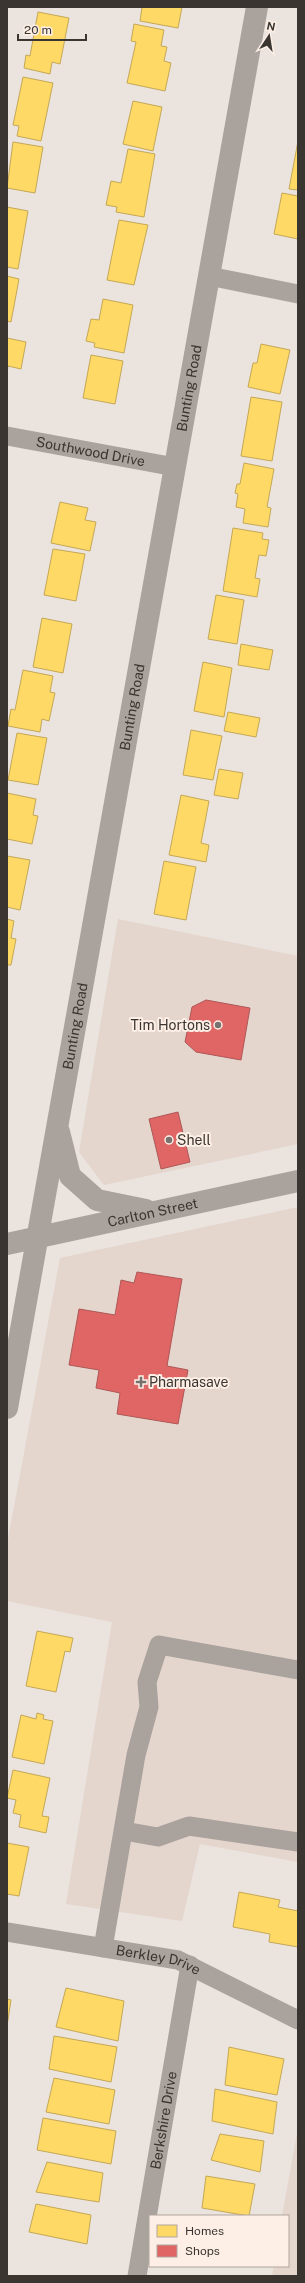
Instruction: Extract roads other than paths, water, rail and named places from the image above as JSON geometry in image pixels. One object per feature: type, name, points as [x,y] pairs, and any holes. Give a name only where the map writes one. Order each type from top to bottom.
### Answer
[{"type":"main road","name":"Bunting Road","points":[[7,1408],[257,7]]},
{"type":"main road","points":[[58,1125],[70,1176],[97,1200],[155,1211]]},
{"type":"main road","name":"Carlton Street","points":[[7,1244],[298,1181]]},
{"type":"main road","points":[[7,1345],[12,1378]]},
{"type":"street","points":[[209,276],[298,294]]},
{"type":"street","name":"Southwood Drive","points":[[7,436],[175,466]]},
{"type":"street","points":[[103,1948],[136,1755],[149,1707],[147,1682],[159,1645],[298,1670]]},
{"type":"street","points":[[124,1832],[158,1837],[189,1826],[298,1842]]},
{"type":"street","name":"Berkley Drive","points":[[7,1932],[178,1960],[298,2020]]},
{"type":"street","name":"Berkshire Drive","points":[[137,2276],[190,1965]]},
{"type":"place","name":"Tim Hortons","points":[[218,1025]]},
{"type":"place","name":"Shell","points":[[169,1140]]},
{"type":"place","name":"Pharmasave","points":[[141,1382]]}]
